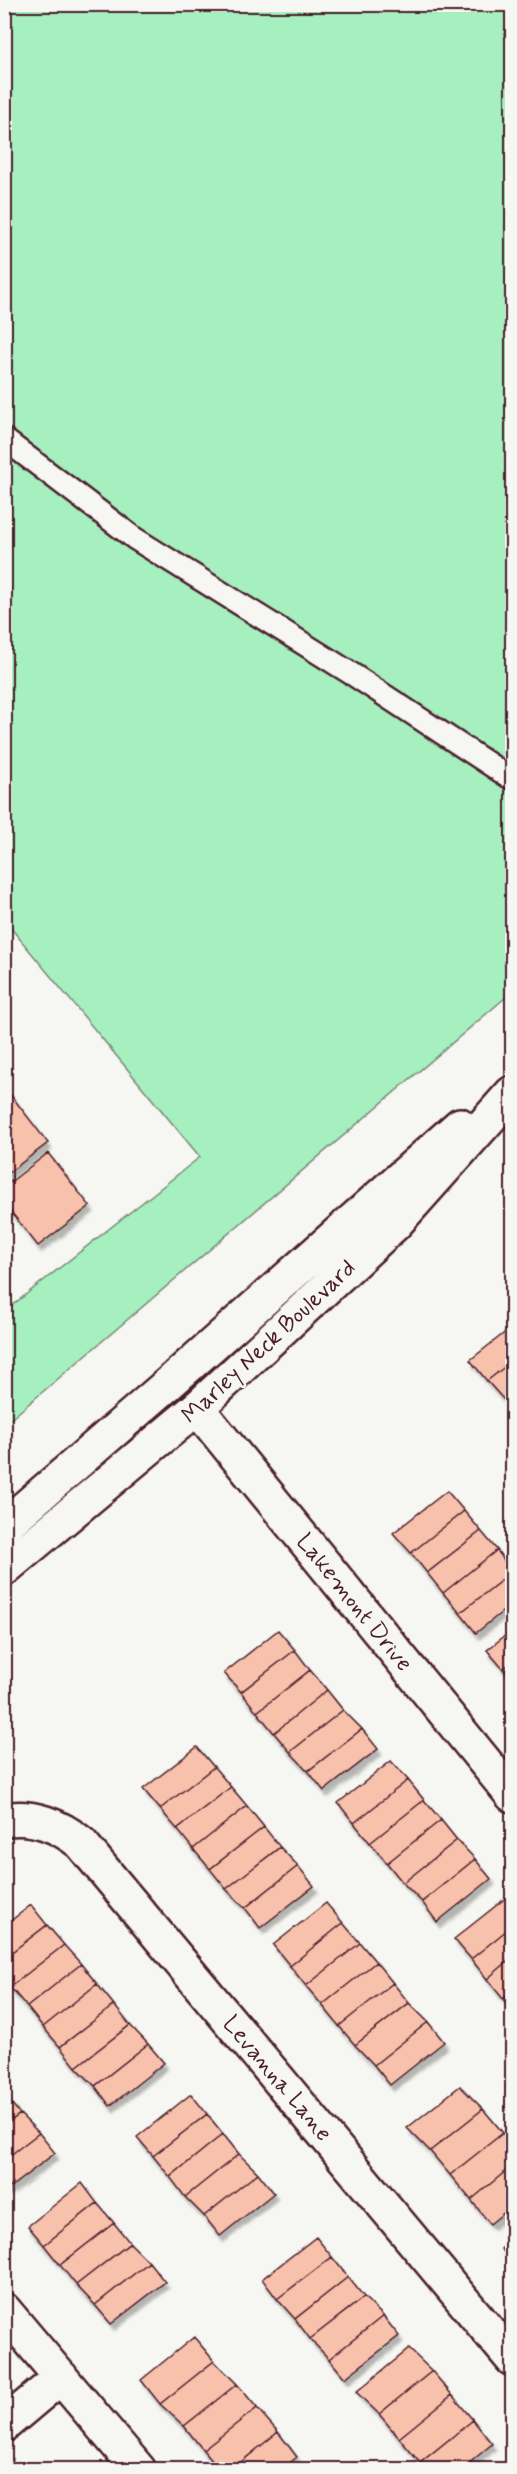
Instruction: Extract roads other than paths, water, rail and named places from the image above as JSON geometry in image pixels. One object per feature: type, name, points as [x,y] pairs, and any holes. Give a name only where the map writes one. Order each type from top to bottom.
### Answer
[{"type":"street","name":"Marley Neck Boulevard","points":[[4,1526],[176,1378],[513,1078]]},
{"type":"street","name":"Marley Neck Boulevard","points":[[4,1569],[197,1408],[394,1224],[513,1093]]},
{"type":"street","name":"Lakemont Drive","points":[[197,1408],[513,1796]]},
{"type":"street","name":"Levanna Lane","points":[[17,1820],[66,1831],[81,1843],[513,2359]]},
{"type":"street","points":[[4,2310],[139,2469]]},
{"type":"street","points":[[4,2424],[61,2378]]},
{"type":"lane","points":[[4,440],[134,538],[352,674],[513,779]]}]
